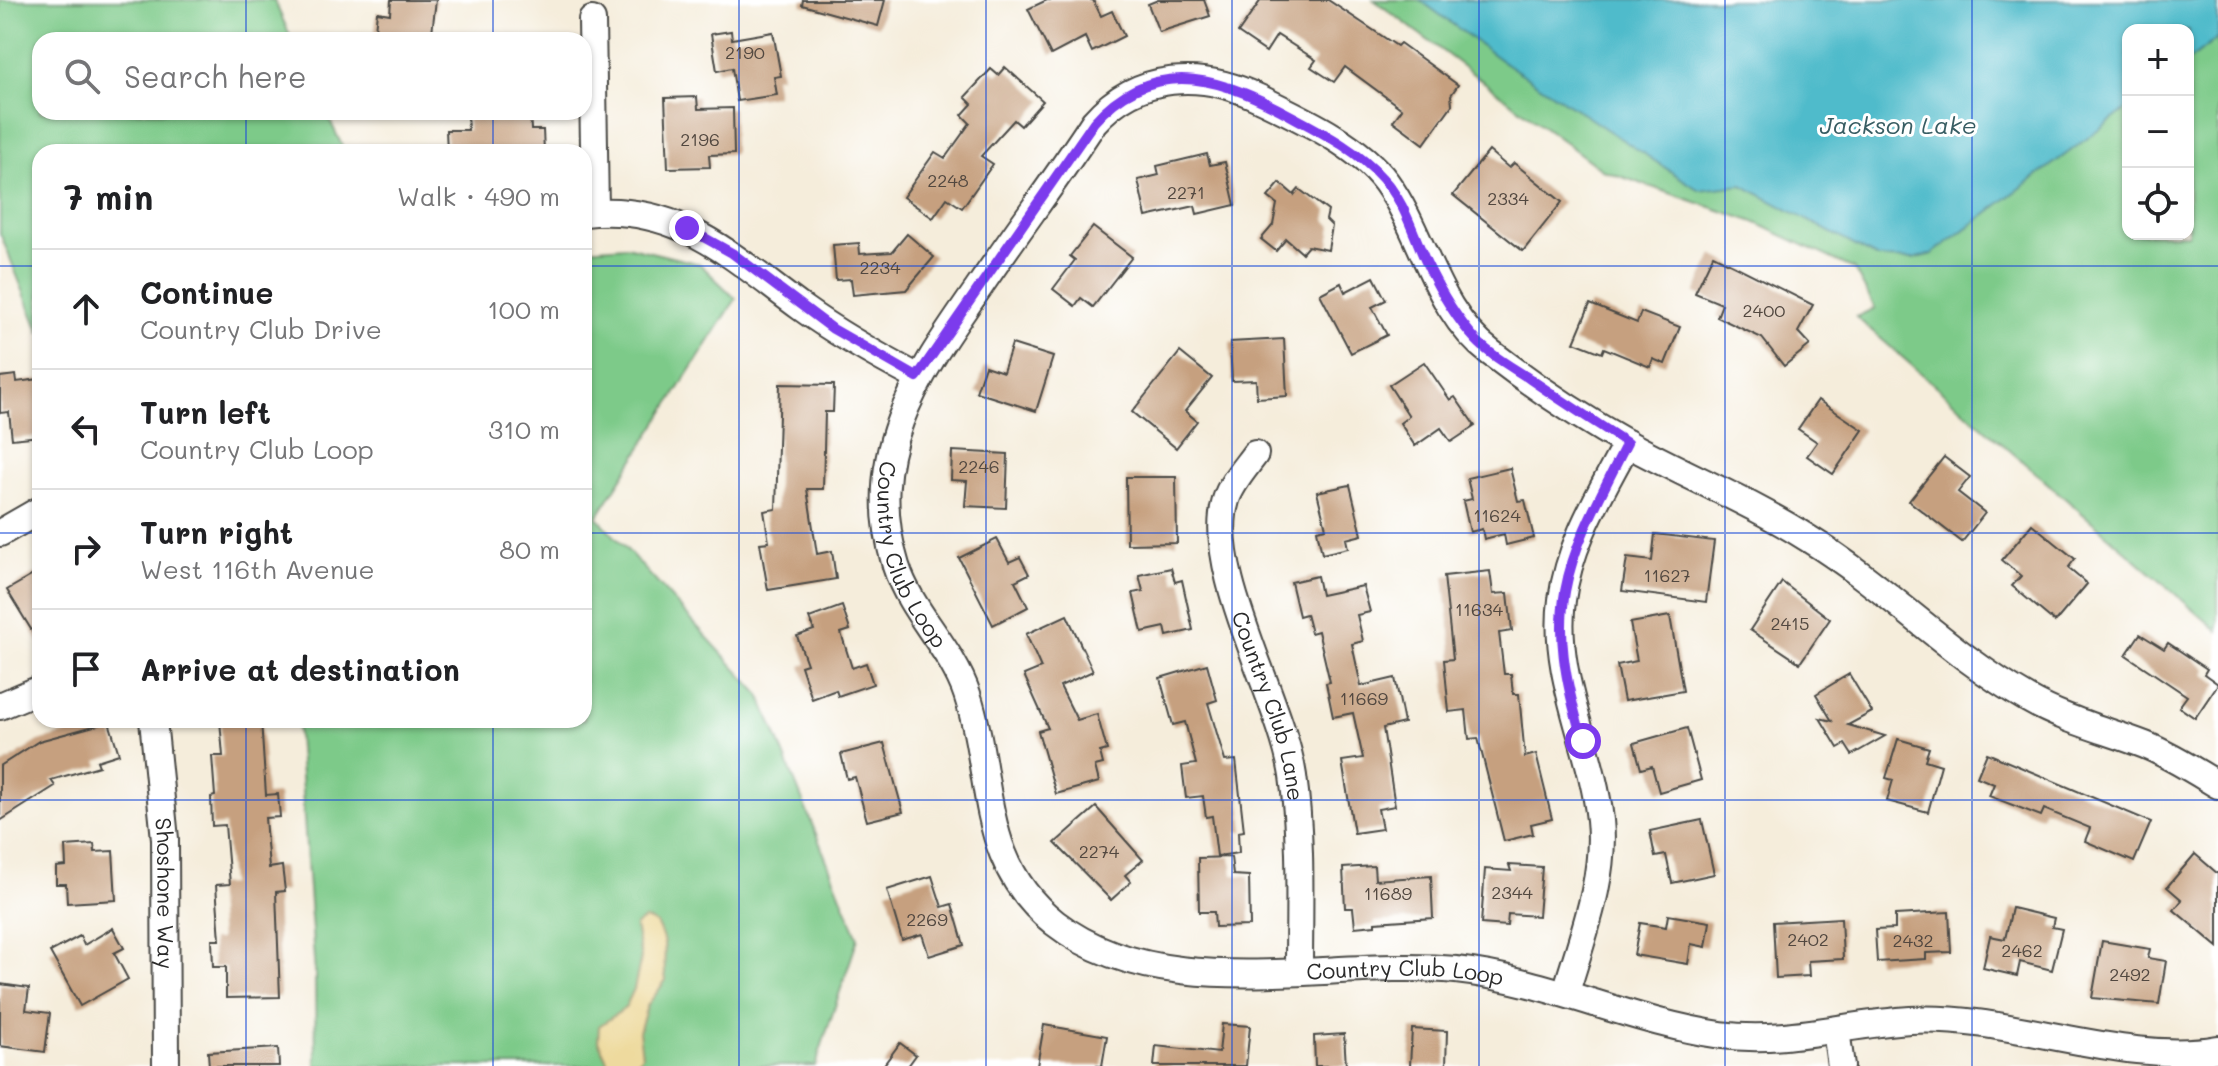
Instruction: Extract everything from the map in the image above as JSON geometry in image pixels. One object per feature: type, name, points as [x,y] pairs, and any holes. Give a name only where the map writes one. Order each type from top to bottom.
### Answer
[{"type":"street","points":[[592,20],[592,32]]},
{"type":"street","name":"Country Club Loop","points":[[2218,785],[2149,747],[2027,699],[1951,649],[1863,575],[1807,537],[1627,443],[1479,343],[1457,317],[1427,265],[1400,203],[1383,178],[1352,151],[1319,131],[1257,97],[1209,79],[1151,84],[1104,111],[917,377],[905,404],[888,467],[890,543],[905,589],[948,652],[966,691],[995,836],[1010,873],[1022,892],[1054,922],[1111,952],[1194,971],[1458,970],[1566,992],[1650,1021],[1727,1036],[1781,1037],[1914,1020],[1958,1022],[2087,1056],[2135,1062],[2188,1060],[2218,1049]]},
{"type":"street","points":[[590,120],[590,144]]},
{"type":"street","points":[[592,212],[632,212],[700,234],[732,253],[833,329],[917,377]]},
{"type":"street","points":[[1566,992],[1595,892],[1601,845],[1596,793],[1563,664],[1562,598],[1572,556],[1627,443]]},
{"type":"street","name":"Country Club Lane","points":[[1255,454],[1226,499],[1223,527],[1236,605],[1272,697],[1293,775],[1299,971]]},
{"type":"street","points":[[0,533],[32,515]]},
{"type":"street","points":[[0,706],[32,692]]},
{"type":"street","name":"Shoshone Way","points":[[154,728],[165,839],[159,1065]]},
{"type":"street","points":[[1836,1030],[1841,1066]]},
{"type":"green space","points":[[0,0],[274,0],[288,32],[32,32],[32,120],[330,120],[341,144],[32,144],[32,313],[0,233]]},
{"type":"green space","points":[[1374,0],[2218,0],[2218,631],[1856,317],[1875,308],[1854,269],[1754,222],[1602,170]]},
{"type":"green space","points":[[626,246],[700,264],[736,299],[597,517],[760,695],[858,938],[815,1066],[316,1066],[315,974],[298,728],[592,728],[592,248]]},
{"type":"sand","points":[[645,919],[656,923],[663,940],[666,980],[647,1006],[639,1032],[642,1055],[637,1064],[606,1066],[607,1060],[598,1041],[599,1026],[625,1008],[634,989],[641,958],[635,926]]},
{"type":"water","name":"Jackson Lake","points":[[1420,0],[2218,0],[2218,38],[2194,56],[2194,24],[2122,24],[2122,112],[1932,254],[1914,259],[1878,258],[1742,185],[1699,190],[1498,58]]},
{"type":"building","points":[[391,0],[436,0],[432,32],[375,32],[377,12],[390,14]]},
{"type":"building","points":[[803,0],[885,0],[878,26],[802,5]]},
{"type":"building","points":[[1047,0],[1093,0],[1101,16],[1112,11],[1124,36],[1092,52],[1085,37],[1051,55],[1028,9]]},
{"type":"building","points":[[1158,0],[1204,0],[1210,16],[1159,32],[1148,4]]},
{"type":"building","points":[[1261,0],[1328,0],[1397,46],[1400,43],[1458,85],[1451,95],[1452,105],[1424,144],[1393,121],[1402,109],[1345,67],[1334,82],[1311,67],[1316,60],[1277,35],[1266,52],[1238,33]]},
{"type":"building","points":[[731,31],[732,39],[773,32],[781,76],[774,77],[777,95],[737,101],[732,68],[717,71],[711,34]]},
{"type":"building","points":[[1005,67],[1043,101],[1021,126],[1014,120],[981,156],[993,164],[962,208],[947,198],[933,218],[903,197],[935,152],[945,158],[970,123],[962,115],[972,104],[965,97],[991,69],[998,75]]},
{"type":"building","points":[[697,97],[698,109],[733,108],[734,154],[709,155],[710,167],[668,168],[665,98]]},
{"type":"building","points":[[467,120],[530,120],[531,130],[543,130],[544,144],[447,144],[446,130],[468,130]]},
{"type":"building","points":[[1489,151],[1509,168],[1514,163],[1562,202],[1523,251],[1453,195]]},
{"type":"building","points":[[1207,154],[1210,165],[1225,162],[1235,205],[1197,214],[1195,206],[1146,217],[1138,180],[1159,175],[1157,166]]},
{"type":"building","points":[[1280,183],[1294,195],[1299,189],[1328,211],[1326,220],[1332,226],[1328,250],[1308,246],[1302,253],[1286,239],[1276,251],[1261,239],[1273,225],[1277,204],[1268,197]]},
{"type":"building","points":[[1093,227],[1132,257],[1093,307],[1081,298],[1075,306],[1053,289],[1075,260],[1070,256]]},
{"type":"building","points":[[907,234],[934,257],[906,290],[853,295],[851,279],[836,280],[833,245],[859,243],[860,254],[892,252]]},
{"type":"building","points":[[1713,255],[1813,305],[1798,332],[1810,345],[1784,366],[1762,338],[1717,317],[1722,304],[1695,293]]},
{"type":"building","points":[[1374,277],[1386,300],[1372,307],[1387,335],[1351,353],[1320,294],[1341,283],[1345,292]]},
{"type":"building","points":[[1590,304],[1637,323],[1641,312],[1680,327],[1665,364],[1653,359],[1650,367],[1604,348],[1602,353],[1574,342]]},
{"type":"building","points":[[1284,339],[1287,396],[1257,398],[1256,380],[1232,381],[1230,342]]},
{"type":"building","points":[[1012,344],[1053,357],[1036,411],[976,392],[985,366],[1003,372]]},
{"type":"building","points":[[1180,352],[1212,378],[1185,411],[1197,421],[1176,448],[1132,412]]},
{"type":"building","points":[[1424,362],[1450,400],[1455,397],[1475,426],[1451,442],[1441,428],[1415,446],[1400,423],[1409,416],[1389,385]]},
{"type":"building","points":[[16,375],[17,382],[32,380],[32,437],[12,439],[9,412],[0,413],[0,377]]},
{"type":"building","points":[[780,384],[834,385],[833,412],[825,412],[823,489],[807,489],[817,554],[832,551],[836,579],[768,590],[760,543],[769,542],[764,511],[776,509]]},
{"type":"building","points":[[1818,400],[1863,430],[1833,474],[1807,456],[1817,442],[1798,429]]},
{"type":"building","points":[[952,451],[1008,454],[1006,508],[965,506],[967,481],[951,480]]},
{"type":"building","points":[[1944,457],[1970,477],[1958,492],[1985,513],[1962,542],[1909,501]]},
{"type":"building","points":[[1510,468],[1518,501],[1525,500],[1534,538],[1506,545],[1504,534],[1484,539],[1482,529],[1470,532],[1463,501],[1472,499],[1467,478]]},
{"type":"building","points":[[1126,477],[1176,477],[1177,543],[1127,544]]},
{"type":"building","points":[[1350,485],[1362,535],[1346,539],[1348,548],[1322,554],[1317,530],[1326,528],[1317,492]]},
{"type":"building","points":[[2032,524],[2075,559],[2068,568],[2087,584],[2055,622],[2012,586],[2021,576],[2002,560]]},
{"type":"building","points":[[1655,534],[1714,541],[1706,602],[1622,591],[1627,558],[1652,561]]},
{"type":"building","points":[[997,539],[1009,562],[1020,557],[1029,574],[1015,581],[1028,607],[993,625],[959,558]]},
{"type":"building","points":[[1171,568],[1175,582],[1182,580],[1193,630],[1167,636],[1165,627],[1142,632],[1133,593],[1143,591],[1139,575]]},
{"type":"building","points":[[1490,571],[1493,594],[1508,593],[1512,631],[1499,633],[1504,674],[1511,674],[1513,694],[1519,694],[1525,757],[1536,754],[1552,819],[1531,824],[1533,834],[1504,841],[1478,738],[1469,739],[1466,710],[1449,712],[1444,660],[1453,659],[1444,576]]},
{"type":"building","points":[[32,576],[32,631],[7,590]]},
{"type":"building","points":[[1317,576],[1321,595],[1363,586],[1370,612],[1357,615],[1363,641],[1352,644],[1361,686],[1395,678],[1404,723],[1383,728],[1395,806],[1378,809],[1382,829],[1354,833],[1342,761],[1363,758],[1353,713],[1333,717],[1326,683],[1330,682],[1318,631],[1311,633],[1306,614],[1299,616],[1291,582]]},
{"type":"building","points":[[1782,582],[1830,619],[1800,663],[1750,630]]},
{"type":"building","points":[[842,606],[850,630],[841,633],[852,668],[866,663],[873,684],[838,696],[836,690],[812,699],[801,666],[807,664],[797,636],[814,630],[809,618]]},
{"type":"building","points":[[1067,615],[1093,671],[1060,686],[1077,720],[1097,714],[1107,750],[1100,752],[1103,764],[1095,766],[1099,782],[1056,794],[1038,731],[1048,728],[1024,675],[1041,668],[1026,634]]},
{"type":"building","points":[[1670,616],[1683,691],[1624,701],[1617,665],[1637,661],[1630,623]]},
{"type":"building","points":[[2140,634],[2164,649],[2168,643],[2207,669],[2204,674],[2218,684],[2195,718],[2179,707],[2187,696],[2126,655]]},
{"type":"building","points":[[1207,664],[1217,700],[1208,703],[1225,761],[1236,760],[1244,831],[1238,832],[1239,853],[1217,856],[1212,816],[1206,817],[1203,796],[1186,798],[1182,766],[1196,764],[1185,722],[1173,725],[1160,678]]},
{"type":"building","points":[[1849,674],[1872,712],[1848,725],[1885,736],[1852,755],[1845,744],[1838,748],[1820,718],[1832,721],[1816,694]]},
{"type":"building","points":[[87,728],[111,728],[119,754],[97,761],[99,766],[51,780],[55,786],[0,821],[0,766],[39,741]]},
{"type":"building","points":[[221,728],[262,728],[266,795],[278,794],[280,817],[265,818],[269,868],[282,866],[285,891],[276,892],[280,997],[226,998],[226,967],[213,967],[212,940],[220,940],[216,885],[230,884],[225,825],[212,826],[211,797],[215,796],[212,756],[223,756]]},
{"type":"building","points":[[1687,728],[1701,780],[1659,792],[1652,766],[1641,769],[1634,743]]},
{"type":"building","points":[[1898,739],[1929,748],[1925,760],[1941,765],[1928,812],[1887,801],[1893,780],[1886,778]]},
{"type":"building","points":[[884,743],[903,812],[867,821],[855,777],[847,779],[841,754]]},
{"type":"building","points":[[1987,753],[2151,822],[2134,862],[2085,841],[2090,828],[2044,809],[2041,816],[1989,796],[1994,784],[1977,777]]},
{"type":"building","points":[[1096,807],[1143,860],[1125,875],[1131,882],[1111,900],[1055,843]]},
{"type":"building","points":[[1702,820],[1714,874],[1672,883],[1666,855],[1655,857],[1650,831]]},
{"type":"building","points":[[94,844],[95,852],[113,851],[116,900],[67,903],[66,884],[56,884],[56,867],[66,866],[65,846]]},
{"type":"building","points":[[2195,854],[2218,874],[2218,947],[2174,910],[2182,900],[2167,887]]},
{"type":"building","points":[[1231,857],[1233,875],[1249,876],[1250,926],[1215,927],[1214,912],[1199,912],[1198,858]]},
{"type":"building","points":[[1509,865],[1542,867],[1538,916],[1508,914],[1507,926],[1481,924],[1485,869],[1511,871]]},
{"type":"building","points":[[1374,866],[1375,880],[1431,876],[1433,918],[1375,922],[1375,925],[1355,927],[1353,908],[1345,908],[1343,868]]},
{"type":"building","points":[[932,876],[942,907],[952,904],[964,945],[929,956],[922,934],[902,940],[887,890]]},
{"type":"building","points":[[2012,908],[2054,918],[2052,927],[2062,929],[2052,970],[2020,962],[2017,976],[1983,968],[1990,936],[2005,939]]},
{"type":"building","points":[[1949,912],[1951,952],[1926,953],[1926,959],[1877,962],[1875,930],[1895,929],[1895,915]]},
{"type":"building","points":[[1668,915],[1710,922],[1706,947],[1691,944],[1688,964],[1634,955],[1640,923],[1666,927]]},
{"type":"building","points":[[1841,918],[1843,959],[1808,961],[1809,976],[1776,978],[1773,922]]},
{"type":"building","points":[[113,928],[124,948],[114,953],[128,979],[80,1006],[50,952],[80,936],[84,945]]},
{"type":"building","points":[[2102,941],[2150,949],[2148,958],[2166,961],[2159,1004],[2092,998]]},
{"type":"building","points":[[0,984],[29,988],[26,1010],[50,1013],[45,1052],[0,1046]]},
{"type":"building","points":[[1222,1024],[1250,1026],[1246,1066],[1154,1066],[1156,1046],[1219,1053]]},
{"type":"building","points":[[1044,1025],[1107,1036],[1102,1066],[1037,1066]]},
{"type":"building","points":[[1412,1029],[1447,1031],[1446,1066],[1410,1066]]},
{"type":"building","points":[[1344,1034],[1346,1066],[1315,1066],[1314,1036]]},
{"type":"building","points":[[900,1043],[916,1055],[908,1066],[883,1066]]},
{"type":"building","points":[[278,1048],[279,1066],[209,1066],[208,1052]]},
{"type":"route","points":[[687,228],[732,253],[833,329],[917,377],[1094,122],[1115,101],[1151,84],[1191,78],[1209,79],[1257,97],[1319,131],[1352,151],[1383,178],[1400,203],[1427,265],[1457,317],[1479,343],[1627,443],[1583,528],[1572,556],[1562,598],[1560,627],[1563,664],[1583,741]]}]
